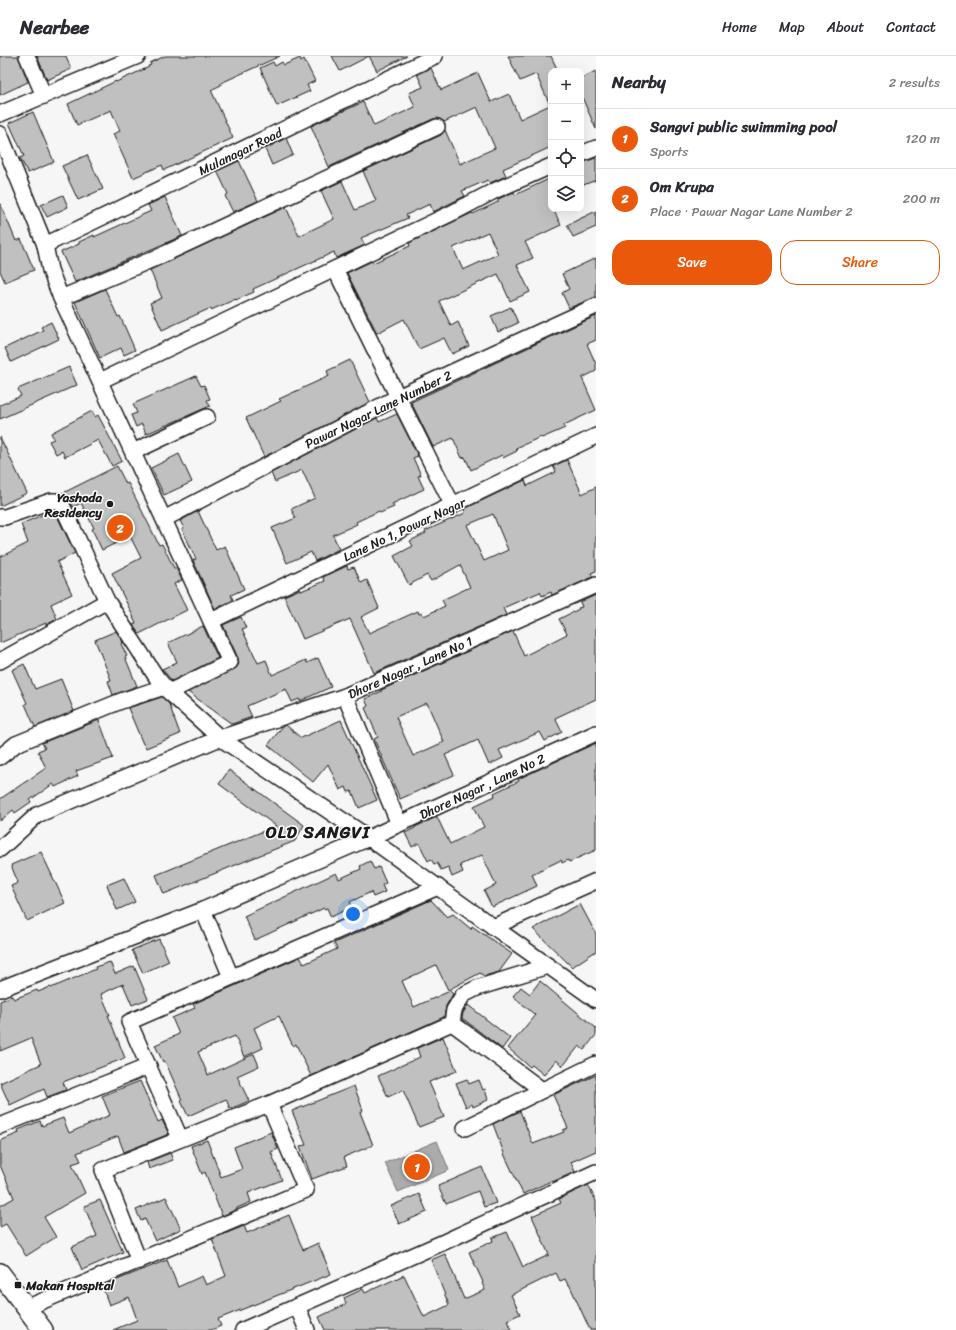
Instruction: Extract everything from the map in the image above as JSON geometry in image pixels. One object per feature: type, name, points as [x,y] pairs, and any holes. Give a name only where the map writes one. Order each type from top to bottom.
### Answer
[{"type":"main road","points":[[0,1274],[43,1330]]},
{"type":"street","points":[[27,56],[44,96]]},
{"type":"street","points":[[0,114],[138,56]]},
{"type":"street","name":"Mulanagar Road","points":[[45,245],[416,60],[435,56]]},
{"type":"street","points":[[61,298],[158,257],[437,127]]},
{"type":"street","points":[[0,134],[45,245],[50,270],[61,298],[230,662],[167,689],[121,701],[16,744],[0,757]]},
{"type":"street","points":[[584,153],[596,148]]},
{"type":"street","points":[[100,382],[454,212],[494,191],[548,167]]},
{"type":"street","points":[[335,269],[453,506]]},
{"type":"street","name":"Pawar Nagar Lane Number 2","points":[[164,519],[398,397],[596,306]]},
{"type":"street","points":[[133,452],[207,417]]},
{"type":"street","name":"Lane No 1, Powar Nagar","points":[[211,621],[596,436]]},
{"type":"street","points":[[0,517],[5,517],[51,501],[60,501],[107,601],[157,678],[167,689],[220,738],[369,838],[596,1000]]},
{"type":"street","name":"Dhore Nagar , Lane No 1","points":[[0,849],[37,815],[220,738],[345,696],[596,585]]},
{"type":"street","points":[[0,661],[107,601]]},
{"type":"street","points":[[345,696],[399,824]]},
{"type":"street","name":"Dhore Nagar , Lane No 2","points":[[0,989],[203,910],[369,838],[596,733]]},
{"type":"street","points":[[493,927],[596,880]]},
{"type":"street","points":[[180,1138],[129,1022],[438,887]]},
{"type":"street","points":[[203,910],[232,977]]},
{"type":"street","points":[[452,1023],[454,1010],[463,995],[477,988],[548,966]]},
{"type":"street","points":[[452,1023],[542,1090]]},
{"type":"street","points":[[139,1261],[103,1170],[180,1138],[269,1104],[452,1023]]},
{"type":"street","points":[[465,1128],[596,1064]]},
{"type":"street","points":[[0,1126],[149,1066]]},
{"type":"street","points":[[26,1308],[306,1190],[269,1104]]},
{"type":"street","points":[[243,1330],[444,1242],[596,1172]]},
{"type":"street","points":[[297,1306],[307,1330]]},
{"type":"shaded area","points":[[437,1141],[449,1170],[398,1192],[385,1163]]},
{"type":"building","points":[[0,56],[18,56],[28,82],[0,95]]},
{"type":"building","points":[[37,56],[66,56],[71,69],[47,80]]},
{"type":"building","points":[[165,56],[280,56],[221,83],[221,85],[211,90],[233,138],[164,170],[162,165],[133,178],[113,134],[120,131],[111,110],[77,125],[68,104],[149,67],[148,66],[151,65],[150,63]]},
{"type":"building","points":[[332,56],[369,56],[340,71]]},
{"type":"building","points":[[369,56],[407,56],[377,71]]},
{"type":"building","points":[[508,56],[551,56],[557,68],[548,68],[548,101],[536,74],[520,81]]},
{"type":"building","points":[[300,58],[301,61],[304,59],[315,81],[307,85],[310,91],[277,106],[260,68],[273,62],[275,66],[282,62],[284,65]]},
{"type":"building","points":[[431,68],[441,90],[478,73],[491,102],[509,94],[520,119],[548,106],[548,148],[503,169],[506,176],[490,183],[488,180],[462,191],[465,196],[433,212],[430,204],[406,215],[408,218],[361,238],[365,245],[336,258],[334,252],[253,289],[254,292],[211,310],[211,308],[162,330],[150,303],[162,298],[150,270],[286,207],[299,236],[334,219],[321,191],[342,181],[355,210],[376,201],[363,171],[441,135],[445,130],[460,164],[495,148],[477,107],[444,122],[438,118],[433,119],[329,167],[311,126],[363,102],[374,126],[415,107],[409,93],[423,87],[417,74]]},
{"type":"building","points":[[596,71],[596,129],[584,102],[584,77]]},
{"type":"building","points":[[33,112],[54,162],[28,173],[20,158],[24,156],[9,123]]},
{"type":"building","points":[[286,138],[293,155],[272,165],[265,149]]},
{"type":"building","points":[[87,155],[103,189],[78,200],[62,166]]},
{"type":"building","points":[[596,158],[596,180],[584,185],[584,176],[584,162]]},
{"type":"building","points":[[239,161],[258,201],[233,212],[225,196],[228,194],[217,171]]},
{"type":"building","points":[[548,179],[548,212],[554,212],[561,225],[525,242],[533,258],[517,265],[530,292],[510,301],[498,274],[439,301],[451,326],[458,322],[469,346],[452,354],[444,338],[419,349],[404,319],[377,333],[347,273],[410,246],[409,243],[498,202],[498,199],[514,192],[515,195]],"holes":[[[488,232],[498,254],[463,270],[453,248]]]},
{"type":"building","points":[[63,195],[68,207],[47,217],[41,205]]},
{"type":"building","points":[[165,197],[182,236],[75,282],[61,252],[94,235],[94,237],[151,211],[148,205]]},
{"type":"building","points":[[0,203],[16,241],[21,239],[34,270],[5,282],[0,271]]},
{"type":"building","points":[[596,211],[596,227],[573,237],[567,225]]},
{"type":"building","points":[[596,258],[596,297],[569,308],[562,293],[569,289],[562,274]]},
{"type":"building","points":[[105,289],[118,317],[120,316],[135,350],[124,355],[121,348],[100,358],[75,302]]},
{"type":"building","points":[[511,307],[518,323],[498,332],[491,316]]},
{"type":"building","points":[[596,316],[596,340],[587,344],[596,364],[596,371],[582,378],[596,410],[564,425],[565,428],[516,448],[517,451],[503,458],[502,455],[471,470],[465,457],[462,458],[453,438],[433,447],[411,402]]},
{"type":"building","points":[[51,322],[59,339],[11,362],[5,348],[43,330],[41,327]]},
{"type":"building","points":[[350,360],[370,402],[264,457],[246,418],[281,401],[279,399],[329,376],[327,371]]},
{"type":"building","points":[[69,367],[77,385],[0,419],[0,405],[21,396],[18,389]]},
{"type":"building","points":[[196,376],[201,386],[204,385],[210,399],[207,400],[210,406],[146,434],[142,424],[136,427],[131,415],[137,413],[133,404]]},
{"type":"building","points":[[92,411],[95,417],[98,415],[122,461],[112,466],[98,440],[65,457],[62,451],[56,454],[49,441],[54,439],[51,433]]},
{"type":"building","points":[[397,414],[418,456],[413,458],[421,475],[418,476],[424,489],[392,504],[394,507],[380,513],[379,511],[356,522],[357,524],[333,535],[339,549],[315,561],[311,552],[287,563],[272,528],[296,518],[291,509],[315,498],[302,470],[275,482],[271,473],[377,418],[379,422]]},
{"type":"building","points":[[0,437],[27,493],[0,506]]},
{"type":"building","points":[[179,454],[192,482],[164,495],[151,468]]},
{"type":"building","points":[[567,460],[582,494],[596,487],[596,571],[591,573],[593,577],[552,595],[551,592],[542,596],[540,592],[503,608],[506,615],[374,673],[350,619],[303,639],[284,596],[325,581],[323,577],[347,566],[348,569],[354,567],[361,583],[367,580],[379,608],[361,617],[369,633],[418,611],[419,614],[422,613],[424,616],[445,606],[442,600],[470,587],[460,565],[431,581],[427,575],[409,585],[394,556],[413,546],[410,541],[426,533],[425,531],[465,513],[464,509],[525,480],[527,486],[556,472],[553,466]],"holes":[[[493,514],[508,550],[484,561],[467,525]]]},
{"type":"building","points":[[117,466],[126,484],[128,483],[159,545],[162,544],[182,580],[174,584],[187,610],[139,634],[133,625],[136,623],[134,618],[112,573],[141,558],[130,536],[102,550],[92,529],[94,528],[81,503],[73,507],[65,492]]},
{"type":"building","points":[[54,510],[75,553],[57,562],[72,594],[51,604],[57,619],[46,625],[46,623],[0,643],[0,557],[28,543],[21,524]]},
{"type":"building","points":[[198,511],[216,550],[225,546],[244,589],[231,595],[233,600],[215,609],[193,560],[196,559],[182,529],[184,528],[180,521]]},
{"type":"building","points":[[596,595],[596,699],[555,718],[562,732],[545,741],[540,732],[499,750],[503,758],[489,765],[478,740],[445,755],[454,775],[400,799],[374,739],[378,737],[365,708],[368,706],[365,699],[382,691],[381,690],[513,631],[524,656],[567,634],[559,619],[582,607],[580,602]],"holes":[[[427,703],[444,742],[413,756],[396,717]]]},
{"type":"building","points":[[241,617],[246,628],[242,629],[258,663],[266,660],[272,675],[306,660],[307,663],[318,658],[331,687],[300,701],[299,699],[292,702],[286,689],[247,706],[252,717],[232,724],[188,692],[237,667],[239,663],[238,658],[223,625]]},
{"type":"building","points":[[203,626],[218,658],[172,681],[162,669],[177,662],[168,643]]},
{"type":"building","points":[[116,631],[123,642],[121,644],[127,656],[125,657],[137,686],[113,695],[108,681],[111,680],[95,640]]},
{"type":"building","points":[[24,664],[35,689],[61,679],[74,711],[35,727],[25,704],[27,703],[12,670]]},
{"type":"building","points":[[162,697],[169,704],[180,734],[146,748],[128,708]]},
{"type":"building","points":[[99,720],[113,758],[76,771],[78,776],[55,787],[53,784],[30,800],[31,802],[15,813],[13,810],[0,821],[0,799],[46,768],[38,751],[45,748],[42,743]]},
{"type":"building","points":[[341,720],[377,800],[359,808],[352,791],[348,792],[346,787],[340,790],[328,764],[313,782],[268,745],[283,726],[286,725],[301,738]]},
{"type":"building","points":[[596,743],[596,850],[569,862],[568,860],[562,863],[561,860],[532,874],[537,886],[492,907],[484,891],[496,885],[482,855],[460,865],[463,872],[452,877],[448,867],[441,870],[437,863],[434,864],[431,859],[428,861],[419,843],[412,847],[405,833],[437,817],[450,844],[484,827],[474,806],[495,796],[494,793],[519,781],[518,779]]},
{"type":"building","points":[[229,770],[304,825],[295,841],[164,894],[156,875],[276,826],[219,784]]},
{"type":"building","points":[[41,852],[65,903],[27,921],[11,886],[18,883],[11,865]]},
{"type":"building","points":[[370,861],[374,869],[379,867],[386,883],[382,885],[385,892],[373,897],[371,892],[350,902],[352,907],[331,917],[327,908],[324,908],[255,940],[244,916],[336,873],[339,879],[361,869],[360,866]]},
{"type":"building","points":[[124,878],[135,902],[117,910],[107,885]]},
{"type":"building","points":[[431,900],[447,917],[453,914],[471,929],[472,926],[512,954],[499,972],[484,976],[480,973],[448,990],[436,965],[402,981],[414,1007],[450,991],[453,994],[446,1006],[444,1017],[311,1076],[296,1044],[293,1046],[279,1016],[254,1028],[263,1048],[244,1057],[235,1036],[198,1052],[208,1075],[254,1054],[259,1066],[237,1076],[249,1101],[230,1109],[226,1099],[188,1116],[165,1061],[163,1062],[155,1045],[179,1034],[172,1018],[195,1008],[193,1004],[300,957],[304,964],[337,949],[334,943]]},
{"type":"building","points":[[580,904],[596,934],[596,951],[572,967],[533,929]]},
{"type":"building","points":[[159,939],[169,961],[143,973],[132,950]]},
{"type":"building","points":[[110,962],[115,974],[134,966],[148,999],[132,1005],[123,984],[101,994],[125,1058],[63,1082],[66,1090],[47,1097],[44,1089],[10,1105],[0,1083],[41,1064],[31,1038],[0,1051],[0,1001],[12,996],[14,999],[37,990],[38,992],[50,987],[51,988],[96,969],[95,967]]},
{"type":"building","points":[[540,981],[596,1028],[596,1035],[584,1050],[579,1046],[563,1066],[556,1060],[544,1075],[532,1065],[530,1067],[508,1048],[535,1015],[513,996],[521,987],[530,994]]},
{"type":"building","points":[[468,1005],[510,1038],[502,1049],[462,1018]]},
{"type":"building","points":[[443,1037],[457,1071],[429,1082],[444,1117],[419,1127],[403,1090],[388,1097],[378,1076],[420,1057],[417,1048]]},
{"type":"building","points":[[596,1075],[596,1151],[571,1162],[575,1172],[523,1194],[505,1156],[493,1124],[520,1111],[533,1144],[564,1132],[563,1130],[568,1128],[553,1095]]},
{"type":"building","points":[[467,1079],[469,1084],[479,1080],[483,1090],[485,1089],[488,1100],[473,1107],[472,1104],[466,1107],[456,1083]]},
{"type":"building","points":[[140,1081],[158,1122],[162,1120],[169,1134],[124,1152],[118,1136],[77,1153],[81,1161],[72,1164],[85,1193],[44,1217],[56,1237],[26,1256],[6,1224],[0,1227],[0,1206],[14,1198],[0,1165],[0,1141],[19,1133],[18,1130],[40,1121],[42,1126],[63,1118],[69,1133],[110,1115],[102,1096]]},
{"type":"building","points":[[354,1086],[363,1110],[360,1112],[373,1145],[344,1157],[347,1166],[312,1179],[300,1146],[306,1145],[292,1111]]},
{"type":"building","points":[[271,1132],[278,1149],[271,1152],[282,1180],[248,1193],[251,1202],[222,1216],[205,1172],[202,1174],[191,1146],[207,1140],[221,1177],[242,1169],[234,1147]]},
{"type":"building","points":[[170,1153],[173,1160],[149,1169],[147,1162]]},
{"type":"building","points":[[482,1167],[496,1203],[484,1207],[478,1191],[446,1204],[438,1186]]},
{"type":"building","points":[[588,1185],[596,1201],[596,1330],[590,1330],[569,1284],[568,1285],[565,1279],[560,1281],[556,1273],[511,1295],[520,1314],[507,1320],[512,1330],[325,1330],[319,1317],[346,1304],[344,1298],[363,1289],[365,1293],[404,1275],[424,1317],[449,1305],[431,1260],[445,1254],[464,1299],[485,1290],[482,1283],[483,1282],[469,1252],[493,1241],[492,1238],[507,1232],[523,1267],[549,1255],[532,1216],[561,1203],[559,1199]]},
{"type":"building","points":[[419,1194],[427,1212],[399,1224],[391,1206]]},
{"type":"building","points":[[166,1197],[181,1229],[155,1241],[145,1219],[141,1221],[136,1210]]},
{"type":"building","points":[[100,1200],[123,1252],[82,1270],[72,1247],[97,1236],[84,1206]]},
{"type":"building","points":[[289,1215],[303,1250],[318,1243],[331,1274],[218,1319],[221,1326],[211,1330],[113,1330],[137,1320],[129,1297],[109,1305],[102,1286],[167,1260],[178,1287],[202,1276],[206,1285],[226,1276],[212,1239],[244,1226],[247,1233]]},
{"type":"place","name":"Yashoda Residency","points":[[110,504]]},
{"type":"place","name":"Om Krupa","points":[[120,528]]},
{"type":"place","name":"Sangvi public swimming pool","points":[[417,1167]]},
{"type":"place","name":"Makan Hospital","points":[[18,1285]]},
{"type":"district","name":"OLD SANGVI","points":[[318,832]]}]
